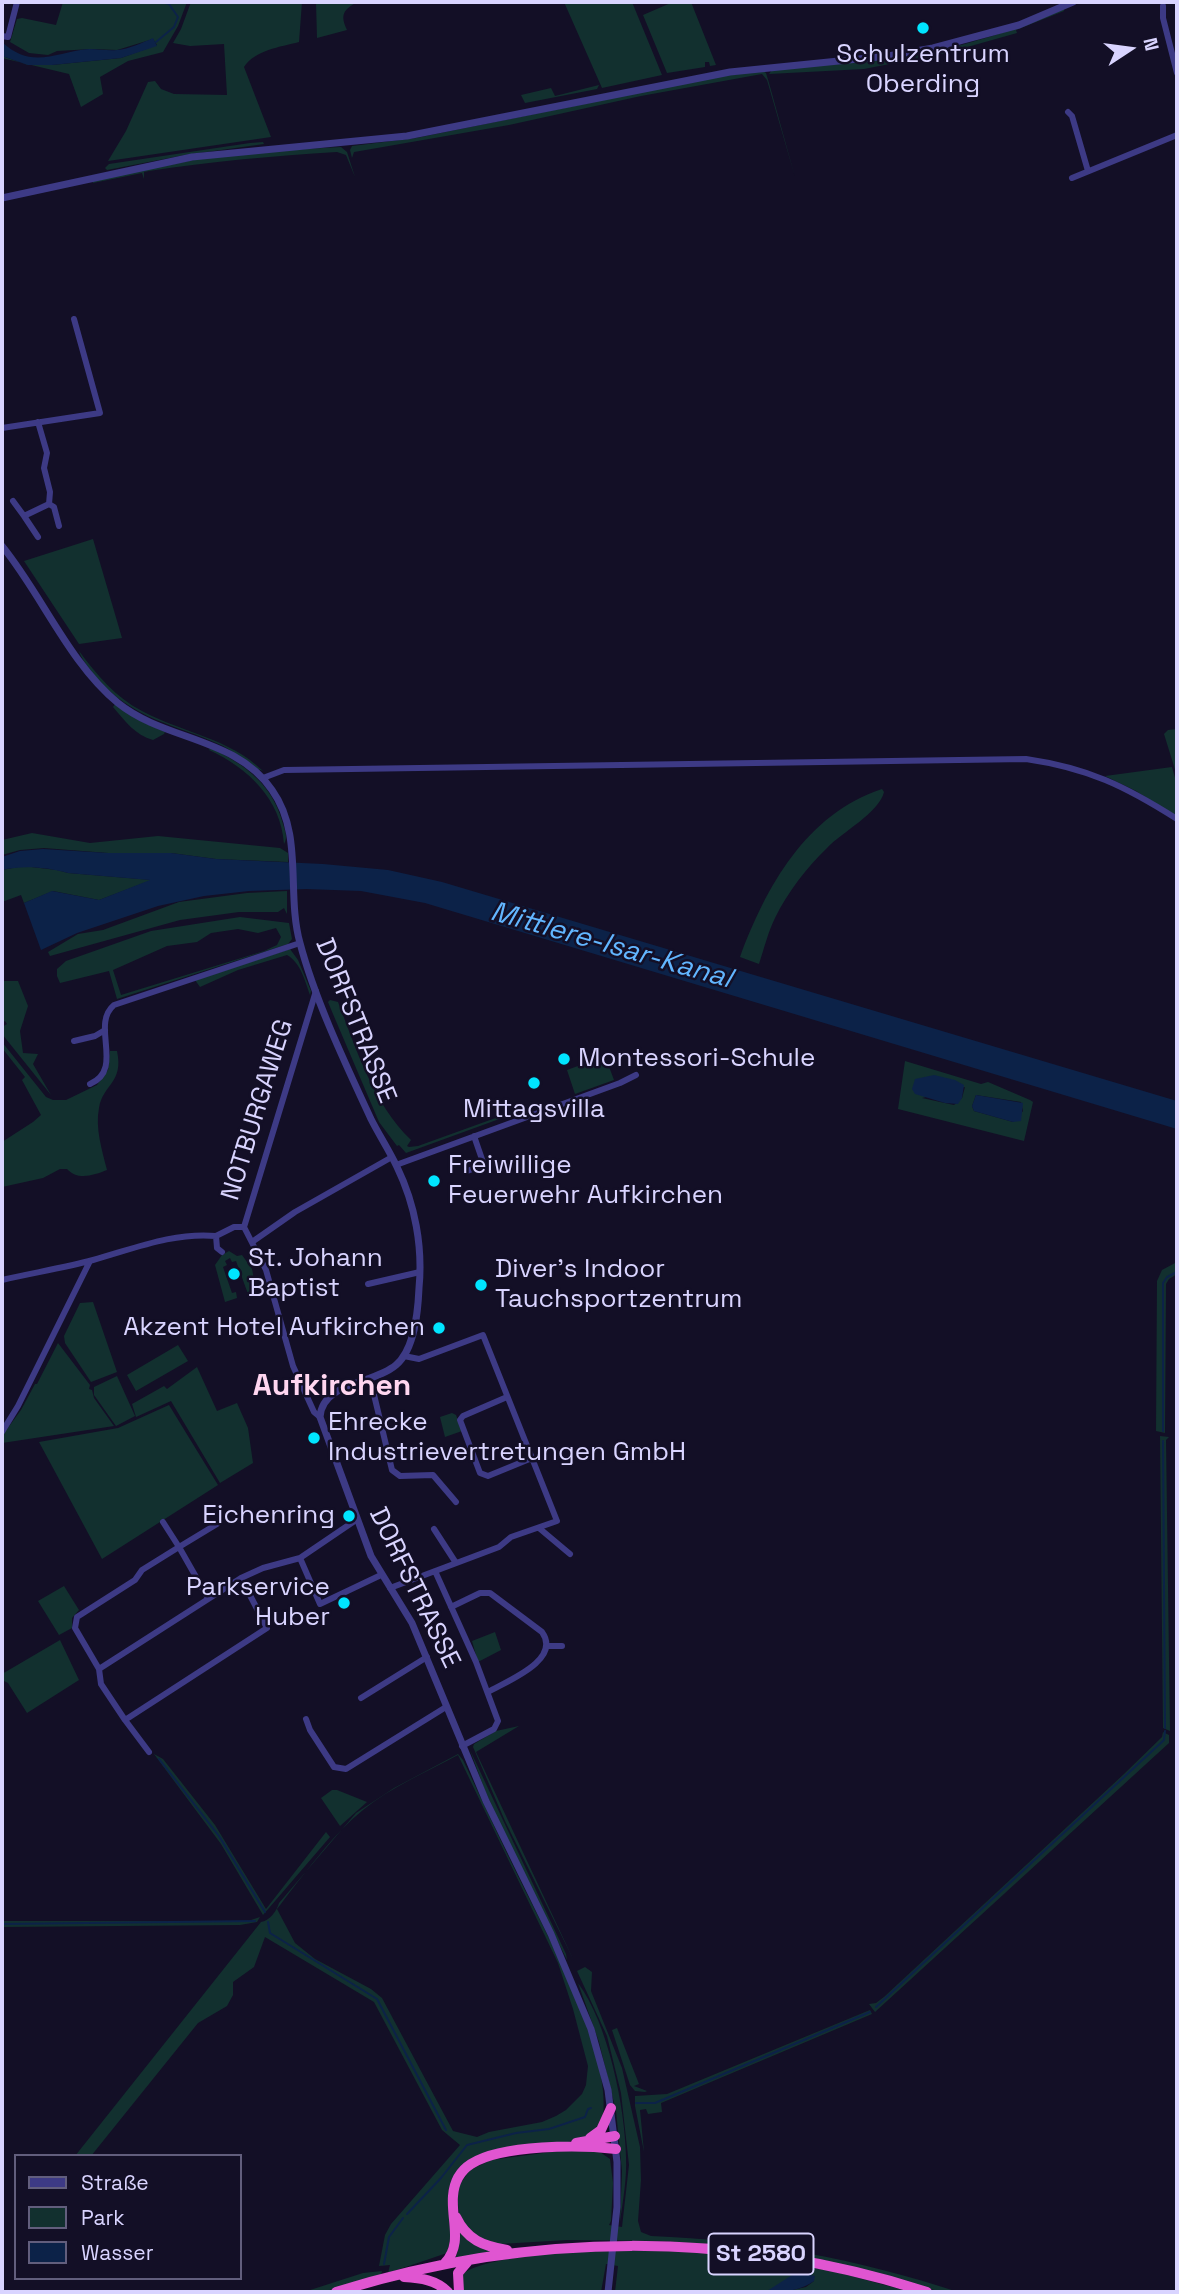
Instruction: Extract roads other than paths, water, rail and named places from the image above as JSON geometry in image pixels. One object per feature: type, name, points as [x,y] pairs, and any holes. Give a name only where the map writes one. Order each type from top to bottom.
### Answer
[{"type":"highway","points":[[569,2146],[601,2130],[611,2108]]},
{"type":"highway","points":[[587,2139],[614,2136]]},
{"type":"highway","points":[[445,2263],[455,2248],[453,2211],[456,2182],[464,2170],[475,2162],[503,2153],[569,2146],[616,2149]]},
{"type":"highway","name":"St 2580","points":[[453,2211],[464,2231],[474,2240],[488,2247],[518,2252]]},
{"type":"highway","name":"St 2580","points":[[336,2292],[469,2259],[567,2247],[628,2245],[725,2249],[809,2261],[927,2292]]},
{"type":"highway","points":[[460,2292],[458,2273],[469,2259]]},
{"type":"highway","name":"St 2580","points":[[393,2276],[426,2279],[437,2283],[448,2292]]},
{"type":"street","points":[[2,36],[8,37],[17,2]]},
{"type":"street","points":[[2,198],[212,154],[407,136],[730,72],[888,56],[942,46],[1019,25],[1073,2]]},
{"type":"street","points":[[1163,6],[1163,18],[1177,73]]},
{"type":"street","points":[[1069,112],[1088,171]]},
{"type":"street","points":[[1072,178],[1177,135]]},
{"type":"street","points":[[2,428],[100,413],[74,319]]},
{"type":"street","points":[[38,422],[47,453],[44,468],[50,492],[49,504]]},
{"type":"street","points":[[13,502],[38,537]]},
{"type":"street","points":[[24,516],[49,504]]},
{"type":"street","points":[[49,504],[54,507],[59,526]]},
{"type":"street","name":"DORFSTRASSE","points":[[2,544],[80,660],[116,701],[145,720],[235,755],[263,778],[284,812],[290,832],[294,921],[300,943],[316,989],[358,1088],[407,1191],[416,1223],[419,1272],[414,1326],[404,1356]]},
{"type":"street","points":[[263,778],[284,771],[1026,759],[1097,775],[1127,788],[1177,819]]},
{"type":"street","points":[[90,1084],[102,1077],[107,1066],[107,1011],[123,1000],[300,943]]},
{"type":"street","name":"NOTBURGAWEG","points":[[316,989],[244,1227],[267,1270],[293,1367],[320,1417]]},
{"type":"street","points":[[74,1041],[95,1036],[105,1030]]},
{"type":"street","points":[[396,1165],[636,1075]]},
{"type":"street","points":[[467,1171],[484,1165],[474,1136]]},
{"type":"street","points":[[252,1242],[295,1212],[391,1157]]},
{"type":"street","points":[[2,1280],[90,1261],[142,1245],[192,1235],[216,1236],[234,1227],[244,1227]]},
{"type":"street","points":[[216,1236],[216,1248],[222,1252]]},
{"type":"street","points":[[2,1432],[18,1406],[90,1261]]},
{"type":"street","points":[[368,1284],[419,1272]]},
{"type":"street","points":[[309,1399],[321,1407],[333,1394],[397,1365],[404,1356],[419,1359],[483,1335],[557,1521],[511,1537],[499,1546],[390,1588]]},
{"type":"street","points":[[370,1378],[392,1471],[400,1476],[433,1475],[456,1502]]},
{"type":"street","points":[[507,1397],[463,1416],[460,1420],[480,1473],[488,1476],[532,1458]]},
{"type":"street","name":"DORFSTRASSE","points":[[321,1407],[320,1417],[356,1520],[381,1575],[412,1623],[486,1801],[584,2009],[600,2059],[611,2108],[616,2149],[615,2221],[608,2292]]},
{"type":"street","points":[[100,1669],[242,1578],[262,1567],[300,1558],[356,1520]]},
{"type":"street","points":[[163,1522],[208,1598]]},
{"type":"street","points":[[149,1752],[101,1684],[100,1669],[75,1628],[77,1617],[135,1580],[142,1570],[217,1524]]},
{"type":"street","points":[[539,1528],[570,1554]]},
{"type":"street","points":[[434,1529],[456,1563]]},
{"type":"street","points":[[300,1558],[320,1604],[381,1575]]},
{"type":"street","points":[[435,1571],[488,1692],[498,1724],[462,1746]]},
{"type":"street","points":[[125,1720],[267,1628],[242,1578]]},
{"type":"street","points":[[452,1607],[480,1593],[490,1593],[542,1632],[548,1646],[543,1656],[530,1668],[488,1692]]},
{"type":"street","points":[[548,1646],[562,1646]]},
{"type":"street","points":[[361,1698],[427,1657]]},
{"type":"street","points":[[306,1719],[334,1768],[346,1769],[446,1707]]},
{"type":"water","points":[[153,38],[157,46],[121,58],[28,65],[2,56],[2,42],[23,55],[44,57],[89,49],[122,49]]},
{"type":"water","name":"Mittlere-Isar-Kanal","points":[[43,849],[171,853],[216,859],[323,864],[388,870],[442,882],[1177,1101],[1177,1129],[425,903],[361,891],[306,889],[204,896],[158,906],[77,933],[41,950],[24,903],[52,891],[99,900],[150,880],[68,873],[35,867],[2,870],[2,857],[20,851]]},
{"type":"water","points":[[934,1075],[964,1085],[958,1104],[915,1094],[912,1089],[915,1079]]},
{"type":"water","points":[[976,1095],[1023,1103],[1021,1121],[1013,1122],[974,1111],[972,1106]]},
{"type":"water","points":[[797,2272],[815,2276],[814,2281],[792,2290],[767,2291]]},
{"type":"waterway","points":[[156,42],[174,27],[178,17],[169,4],[161,2]]},
{"type":"waterway","points":[[1163,1431],[1163,1283],[1167,1277],[1177,1272]]},
{"type":"waterway","points":[[1163,1441],[1165,1728]]},
{"type":"waterway","points":[[876,2007],[1164,1740],[1165,1731]]},
{"type":"waterway","points":[[159,1759],[219,1836],[265,1912]]},
{"type":"waterway","points":[[2,1924],[255,1921]]},
{"type":"waterway","points":[[268,1922],[270,1933],[377,1999],[446,2130]]},
{"type":"waterway","points":[[636,2103],[655,2103],[870,2012]]},
{"type":"waterway","points":[[407,2214],[467,2145],[516,2133],[549,2129],[585,2117],[591,2108]]},
{"type":"waterway","points":[[384,2264],[389,2237],[403,2218]]},
{"type":"place","name":"Schulzentrum Oberding","points":[[923,28]]},
{"type":"place","name":"Montessori-Schule","points":[[564,1059]]},
{"type":"place","name":"Mittagsvilla","points":[[534,1083]]},
{"type":"place","name":"Freiwillige Feuerwehr Aufkirchen","points":[[434,1181]]},
{"type":"place","name":"St. Johann Baptist","points":[[234,1274]]},
{"type":"place","name":"Diver's Indoor Tauchsportzentrum","points":[[481,1285]]},
{"type":"place","name":"Akzent Hotel Aufkirchen","points":[[439,1328]]},
{"type":"place","name":"Ehrecke Industrievertretungen GmbH","points":[[314,1438]]},
{"type":"place","name":"Eichenring","points":[[349,1516]]},
{"type":"place","name":"Parkservice Huber","points":[[344,1603]]},
{"type":"district","name":"Aufkirchen","points":[[332,1387]]}]
